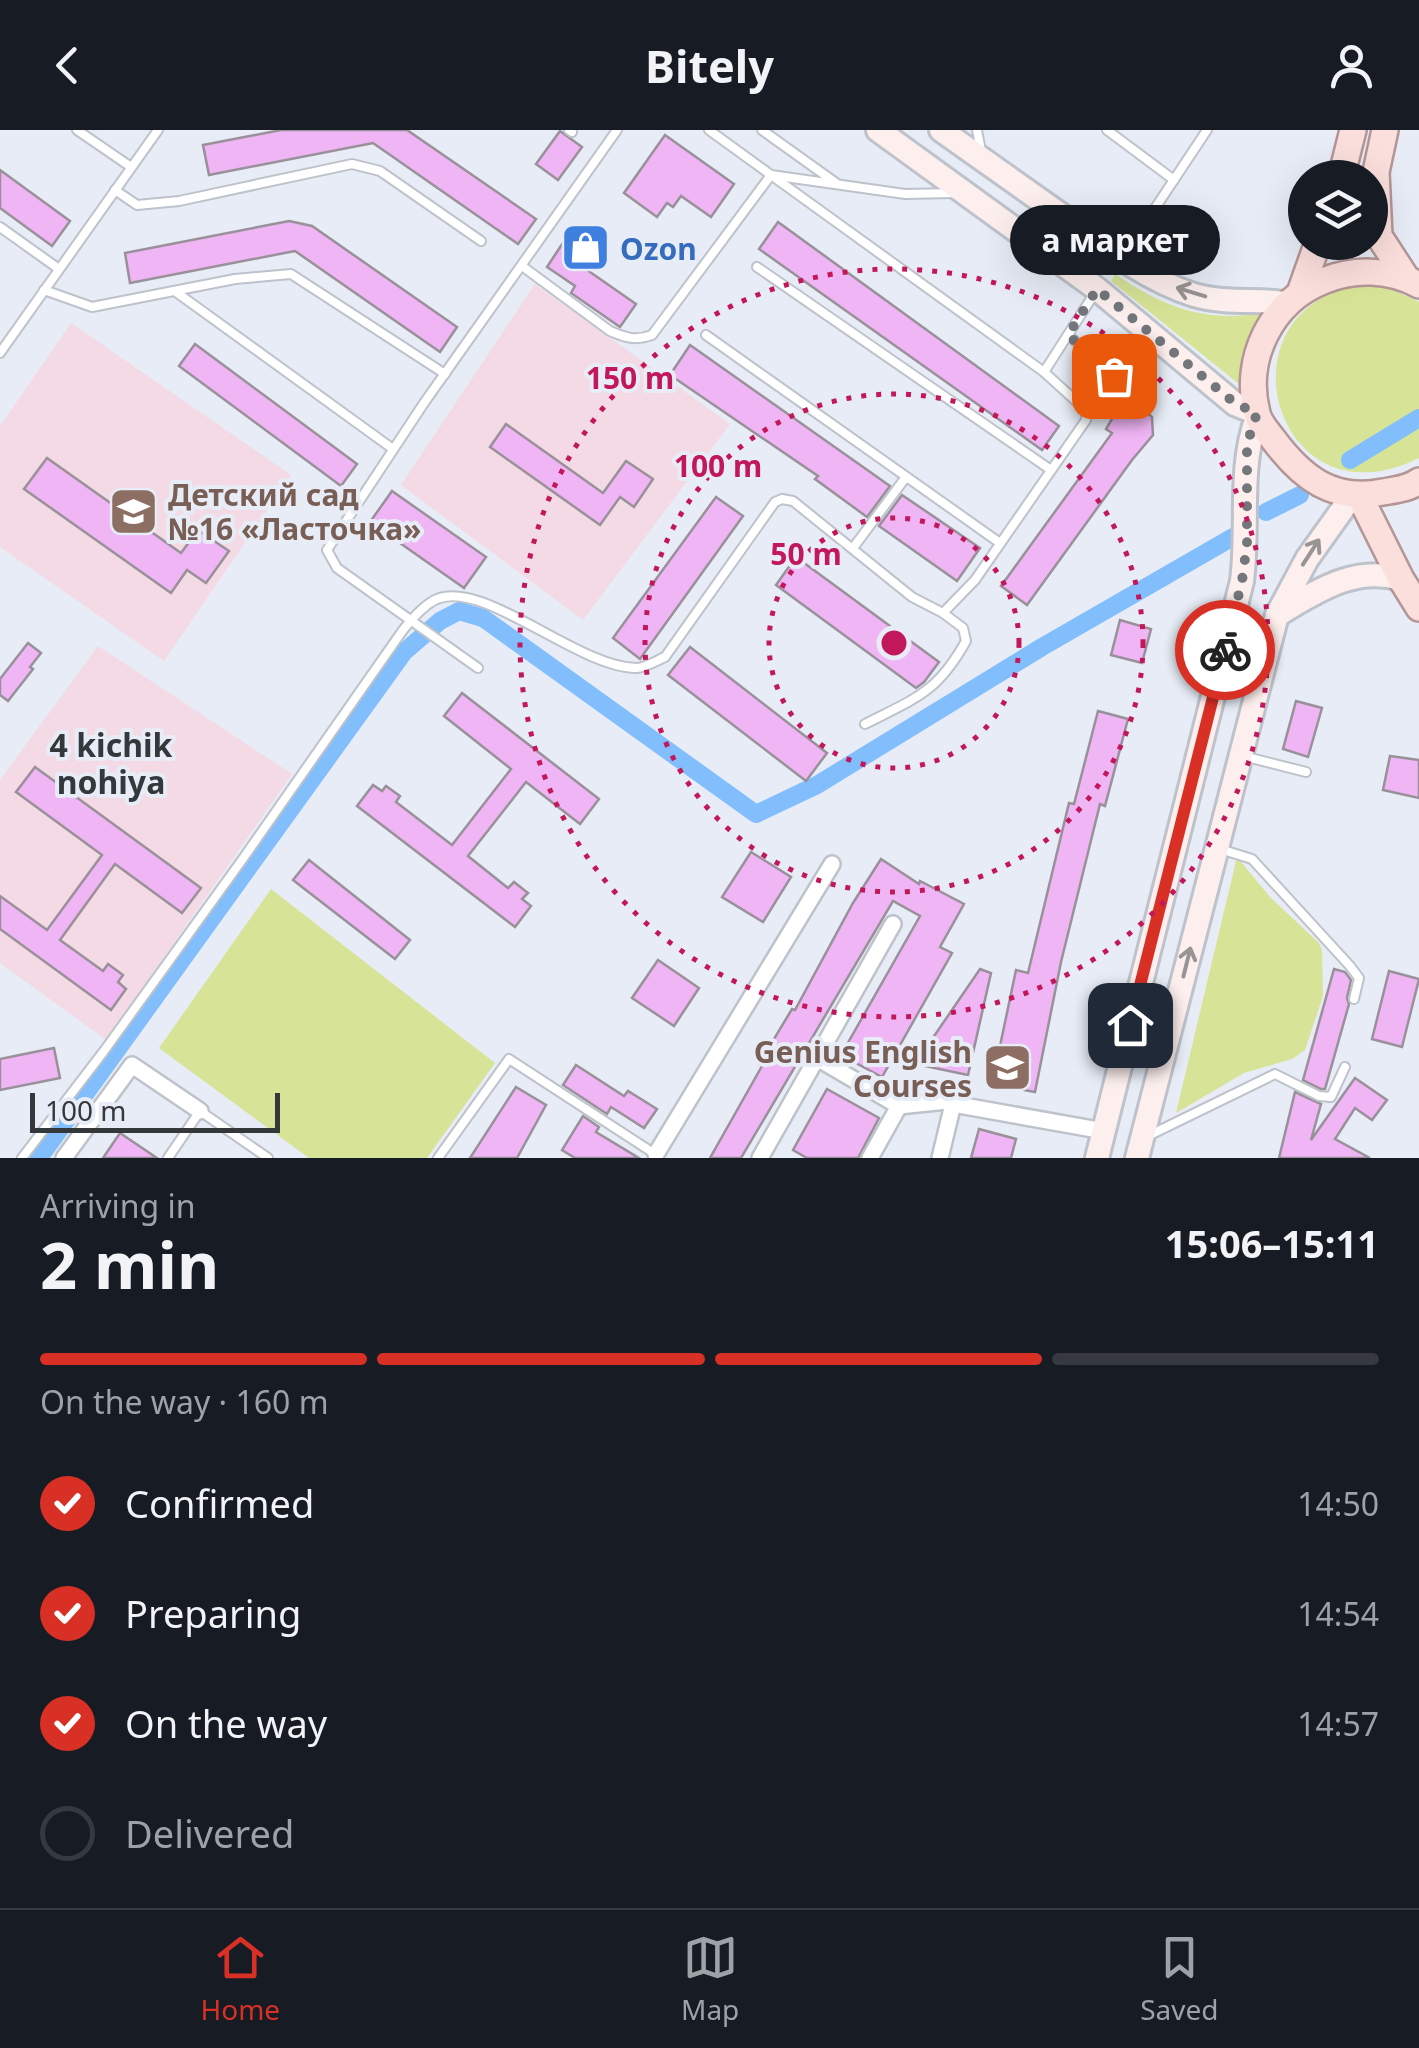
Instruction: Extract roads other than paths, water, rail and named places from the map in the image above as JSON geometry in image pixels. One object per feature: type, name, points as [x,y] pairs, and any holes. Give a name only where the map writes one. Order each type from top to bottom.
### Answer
[{"type":"main road","points":[[878,130],[1097,289],[1236,404],[1257,415],[1297,468],[1318,484],[1356,496],[1411,487],[1419,482]]},
{"type":"main road","points":[[941,130],[1121,258],[1163,283],[1197,296],[1234,302],[1294,296],[1338,275],[1356,273],[1373,272],[1413,282]]},
{"type":"main road","points":[[1346,160],[1353,130]]},
{"type":"main road","points":[[1385,130],[1376,172],[1379,236],[1413,282]]},
{"type":"main road","points":[[1124,1158],[1100,1146],[1242,581],[1247,544],[1247,444],[1257,415],[1254,370],[1265,335],[1294,296],[1310,260]]},
{"type":"main road","points":[[1356,496],[1419,608]]},
{"type":"main road","points":[[1140,1149],[1277,615],[1306,559],[1356,496]]},
{"type":"main road","points":[[1277,615],[1347,578],[1383,574],[1401,579]]},
{"type":"street","points":[[655,1156],[832,864]]},
{"type":"street","points":[[760,1158],[893,924]]},
{"type":"street","points":[[817,1058],[899,1106],[948,1101],[1100,1146]]},
{"type":"street","points":[[64,1158],[132,1066],[200,1111]]},
{"type":"street","points":[[940,1158],[953,1104]]},
{"type":"street","points":[[870,1158],[899,1106]]},
{"type":"lane","points":[[77,130],[132,167]]},
{"type":"lane","points":[[0,353],[158,130]]},
{"type":"lane","points":[[478,668],[336,568],[327,550],[393,449],[617,130]]},
{"type":"lane","points":[[709,130],[1044,372],[1088,410],[1086,420],[1000,544],[974,580],[942,613]]},
{"type":"lane","points":[[762,130],[839,185]]},
{"type":"lane","points":[[977,130],[983,160]]},
{"type":"lane","points":[[1107,130],[1174,180]]},
{"type":"lane","points":[[1121,258],[1207,130]]},
{"type":"lane","points":[[115,190],[137,205],[179,201],[352,164],[380,171],[481,240]]},
{"type":"lane","points":[[522,266],[610,332],[640,339],[652,335],[772,175]]},
{"type":"lane","points":[[772,175],[924,195],[964,192]]},
{"type":"lane","points":[[0,227],[59,270]]},
{"type":"lane","points":[[757,267],[1051,470]]},
{"type":"lane","points":[[44,290],[92,307],[235,279],[291,274],[445,374]]},
{"type":"lane","points":[[1044,372],[1097,289]]},
{"type":"lane","points":[[176,292],[393,449]]},
{"type":"lane","points":[[706,334],[1000,544]]},
{"type":"lane","points":[[1068,335],[1132,390]]},
{"type":"lane","points":[[853,548],[906,477]]},
{"type":"lane","points":[[22,1158],[116,1035],[412,620],[436,599],[466,596],[504,610],[539,633],[584,652],[619,666],[641,668],[665,657],[774,502],[793,501],[912,597],[963,628],[966,641],[943,679],[920,696],[865,724]]},
{"type":"lane","points":[[1239,754],[1306,772]]},
{"type":"lane","points":[[1216,848],[1252,859],[1265,872],[1359,978],[1354,999]]},
{"type":"lane","points":[[438,1158],[509,1059],[655,1156]]},
{"type":"lane","points":[[1140,1149],[1198,1109],[1275,1074],[1319,1096],[1330,1097],[1345,1067]]},
{"type":"lane","points":[[168,1158],[200,1111],[268,1158]]},
{"type":"waterway","points":[[1350,460],[1419,418]]},
{"type":"waterway","points":[[1266,512],[1300,495]]},
{"type":"waterway","points":[[39,1158],[404,652],[440,621],[459,611],[483,618],[756,814],[817,785],[1042,647],[1233,537]]},
{"type":"place","name":"Ozon","points":[[585,248]]},
{"type":"place","name":"а маркет","points":[[1114,376]]},
{"type":"place","name":"Детский сад №16 «Ласточка»","points":[[133,511]]},
{"type":"place","name":"Genius English Courses","points":[[1007,1068]]},
{"type":"district","name":"4 kichik nohiya","points":[[111,762]]}]
